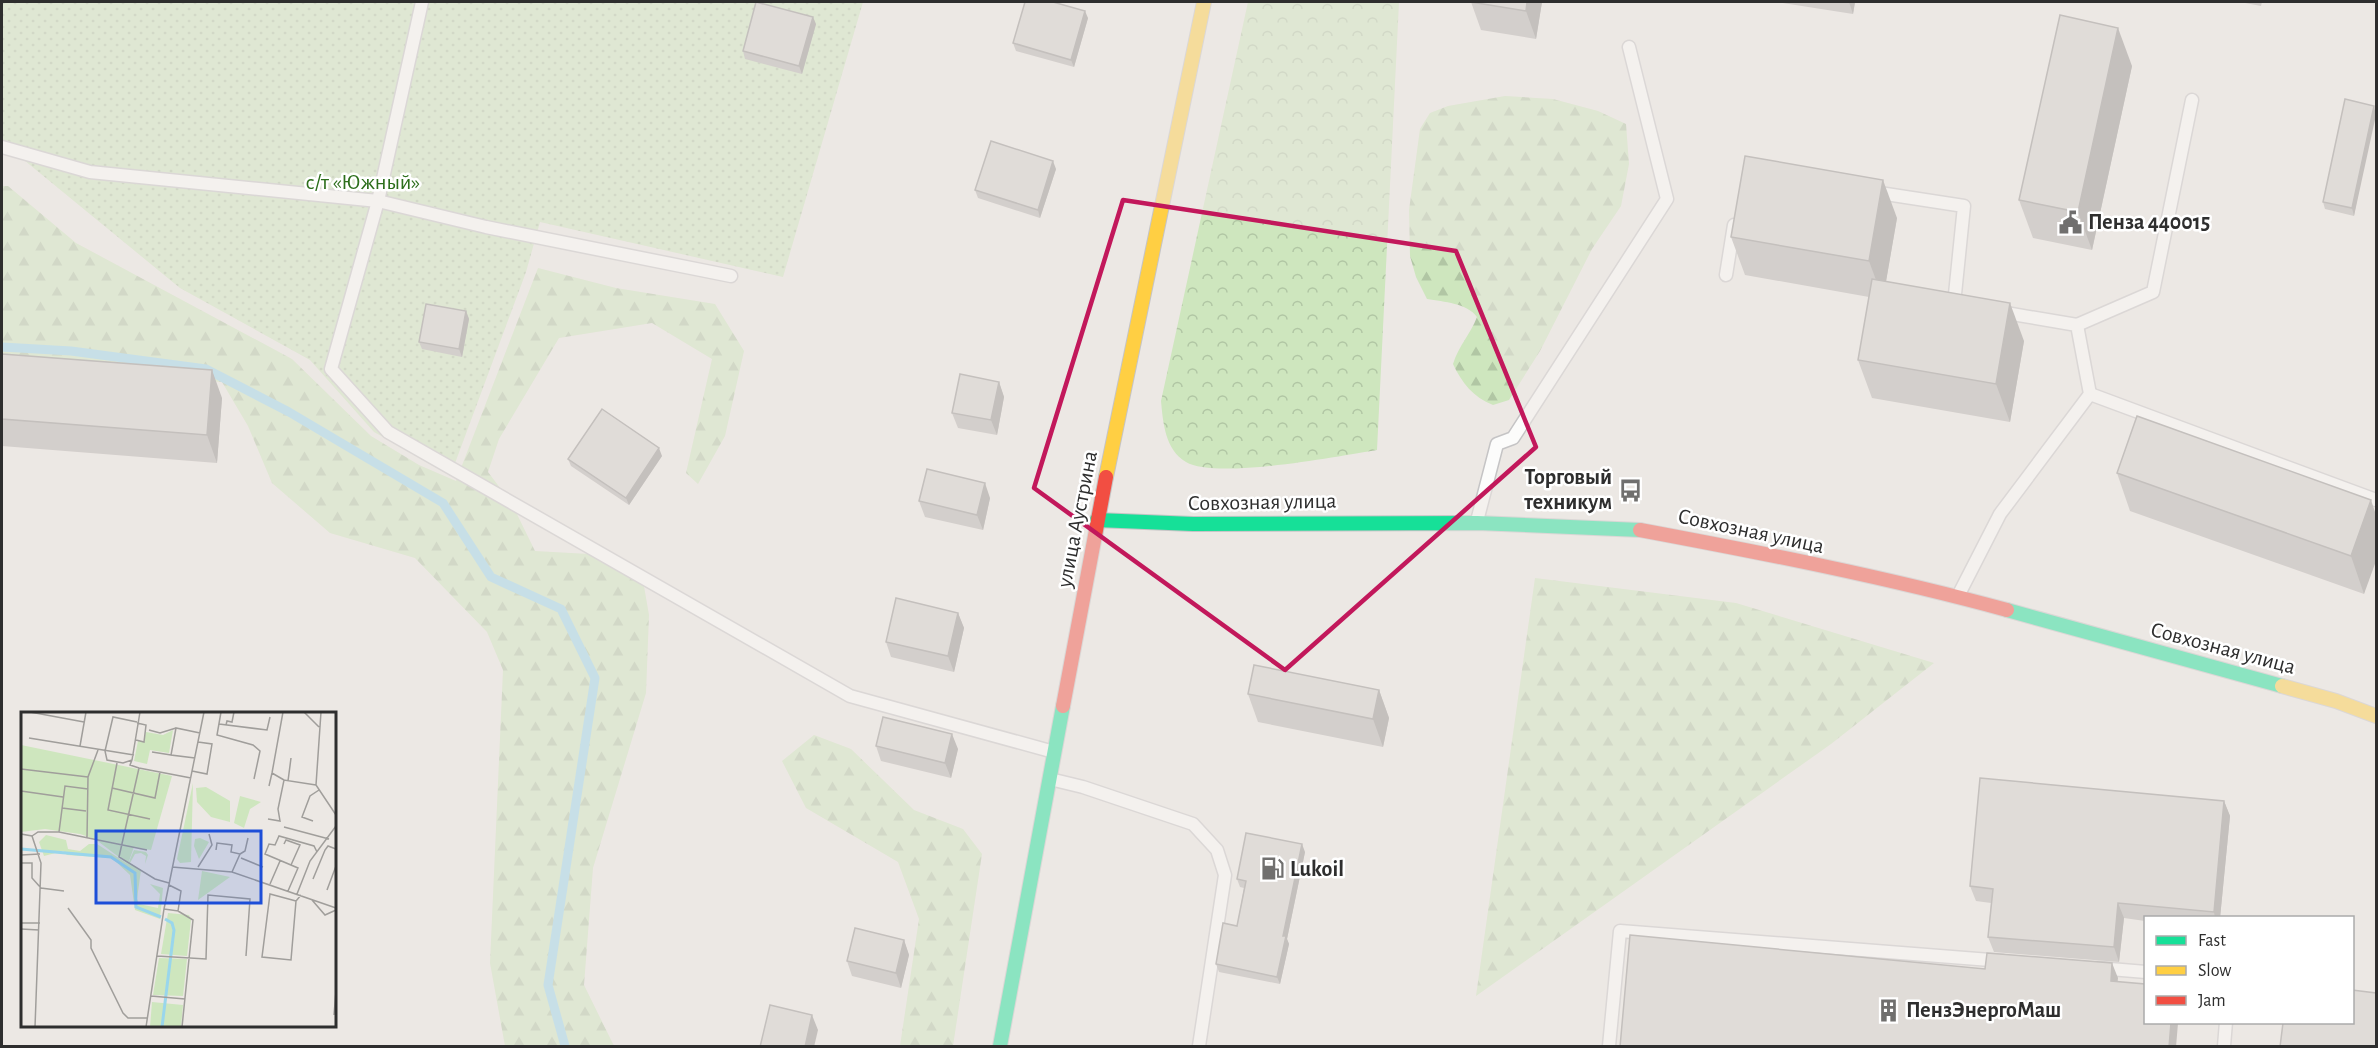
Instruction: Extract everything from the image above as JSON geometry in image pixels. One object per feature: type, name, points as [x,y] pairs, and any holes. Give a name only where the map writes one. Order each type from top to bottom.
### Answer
[{"type":"main road","name":"улица Аустрина","points":[[1000,1047],[1097,520],[1204,2]]},
{"type":"main road","name":"Совхозная улица","points":[[1097,520],[1193,524],[1477,523],[1640,530],[1750,551],[1958,597],[2336,701],[2376,716]]},
{"type":"lane","points":[[422,2],[378,201],[331,369],[388,432],[850,696],[1055,752]]},
{"type":"lane","points":[[1477,523],[1497,444],[1513,438],[1667,199],[1629,47]]},
{"type":"lane","points":[[1859,190],[1964,206],[1954,304],[2077,325],[2153,291],[2192,100]]},
{"type":"lane","points":[[2,147],[90,172],[378,201],[486,228],[731,276]]},
{"type":"lane","points":[[1726,275],[1735,218]]},
{"type":"lane","points":[[1958,597],[2000,513],[2090,394],[2077,325]]},
{"type":"lane","points":[[2090,394],[2376,500]]},
{"type":"lane","points":[[1050,779],[1083,787],[1193,824],[1217,850],[1226,875],[1198,1047]]},
{"type":"lane","points":[[1609,1047],[1620,931],[2014,962]]},
{"type":"lane","points":[[2086,967],[2144,972]]},
{"type":"lane","points":[[2224,1047],[2226,1024]]},
{"type":"highlighted area","points":[[1123,200],[1456,251],[1536,447],[1285,670],[1034,488]]},
{"type":"green space","name":"с/т «Южный»","points":[[2,2],[863,2],[783,277],[540,222],[526,272],[451,474],[374,432],[310,360],[180,288],[2,142]]},
{"type":"green space","points":[[1248,2],[1399,2],[1377,450],[1278,465],[1223,469],[1201,467],[1179,457],[1166,435],[1161,401]]},
{"type":"green space","points":[[1505,96],[1553,99],[1598,111],[1626,124],[1629,164],[1621,206],[1592,249],[1540,351],[1509,400],[1493,405],[1469,389],[1453,364],[1477,317],[1473,312],[1461,306],[1427,299],[1416,277],[1410,256],[1409,210],[1420,129],[1430,113],[1448,106]]},
{"type":"green space","points":[[2,186],[8,186],[76,243],[292,359],[371,436],[419,465],[456,481],[538,268],[616,288],[715,304],[744,351],[725,436],[698,484],[686,473],[712,359],[652,323],[559,338],[499,439],[488,472],[512,504],[535,551],[589,554],[641,569],[649,615],[646,693],[593,868],[584,985],[614,1046],[505,1046],[490,963],[503,670],[487,632],[415,558],[330,533],[272,483],[248,426],[222,382],[2,367]]},
{"type":"green space","points":[[1535,578],[1736,603],[1934,663],[1831,744],[1476,996]]},
{"type":"green space","points":[[814,735],[851,749],[914,810],[963,829],[982,854],[953,1046],[900,1046],[919,919],[898,862],[806,808],[782,761]]},
{"type":"building","points":[[756,2],[813,17],[799,66],[743,51]]},
{"type":"building","points":[[1025,2],[1053,2],[1085,11],[1071,60],[1013,43]]},
{"type":"building","points":[[1471,2],[1527,2],[1526,11]]},
{"type":"building","points":[[2060,15],[2118,28],[2078,212],[2019,200]]},
{"type":"building","points":[[2345,99],[2374,106],[2352,208],[2323,202]]},
{"type":"building","points":[[991,141],[1053,161],[1038,210],[975,190]]},
{"type":"building","points":[[1745,156],[1883,180],[1869,261],[1731,237]]},
{"type":"building","points":[[1872,279],[2010,303],[1996,384],[1858,360]]},
{"type":"building","points":[[426,304],[466,311],[459,349],[419,342]]},
{"type":"building","points":[[2,354],[212,370],[207,435],[2,419]]},
{"type":"building","points":[[960,374],[999,382],[991,420],[952,413]]},
{"type":"building","points":[[602,409],[659,448],[626,498],[568,459]]},
{"type":"building","points":[[2137,416],[2371,500],[2351,556],[2117,473]]},
{"type":"building","points":[[927,469],[985,483],[977,515],[919,501]]},
{"type":"building","points":[[896,598],[958,613],[948,656],[886,642]]},
{"type":"building","points":[[1254,665],[1379,690],[1373,719],[1248,694]]},
{"type":"building","points":[[883,717],[952,734],[945,763],[876,746]]},
{"type":"building","points":[[1980,778],[2224,801],[2214,912],[2118,903],[2114,947],[1988,937],[1993,889],[1970,886]]},
{"type":"building","points":[[1246,833],[1302,844],[1277,977],[1216,964],[1223,923],[1237,926],[1246,881],[1237,879]]},
{"type":"building","points":[[855,928],[904,940],[896,973],[847,961]]},
{"type":"building","name":"ПензЭнергоМаш","points":[[1630,935],[1985,969],[1987,953],[2112,963],[2111,981],[2144,984],[2144,1024],[2171,1024],[2169,1047],[1620,1047]]},
{"type":"building","points":[[2354,990],[2376,993],[2376,1047],[2280,1047],[2283,1024],[2354,1024]]},
{"type":"building","points":[[770,1005],[812,1015],[805,1047],[760,1047]]},
{"type":"waterway","points":[[2,347],[71,351],[206,369],[289,412],[443,503],[491,577],[561,609],[595,678],[548,985],[565,1046]]},
{"type":"traffic: fast","points":[[1097,520],[1193,524],[1477,523],[1640,530]]},
{"type":"traffic: fast","points":[[2007,610],[2282,686]]},
{"type":"traffic: fast","points":[[1000,1046],[1063,706]]},
{"type":"traffic: slow","points":[[1106,477],[1204,2]]},
{"type":"traffic: slow","points":[[2282,686],[2336,701],[2376,716]]},
{"type":"traffic: jam","points":[[1063,706],[1106,477]]},
{"type":"traffic: jam","points":[[1640,530],[1870,576],[2007,610]]},
{"type":"place","name":"Пенза 440015","points":[[2070,222]]},
{"type":"place","name":"Торговый техникум","points":[[1630,490]]},
{"type":"place","name":"Lukoil","points":[[1272,869]]},
{"type":"place","name":"ПензЭнергоМаш","points":[[1888,1010]]}]
